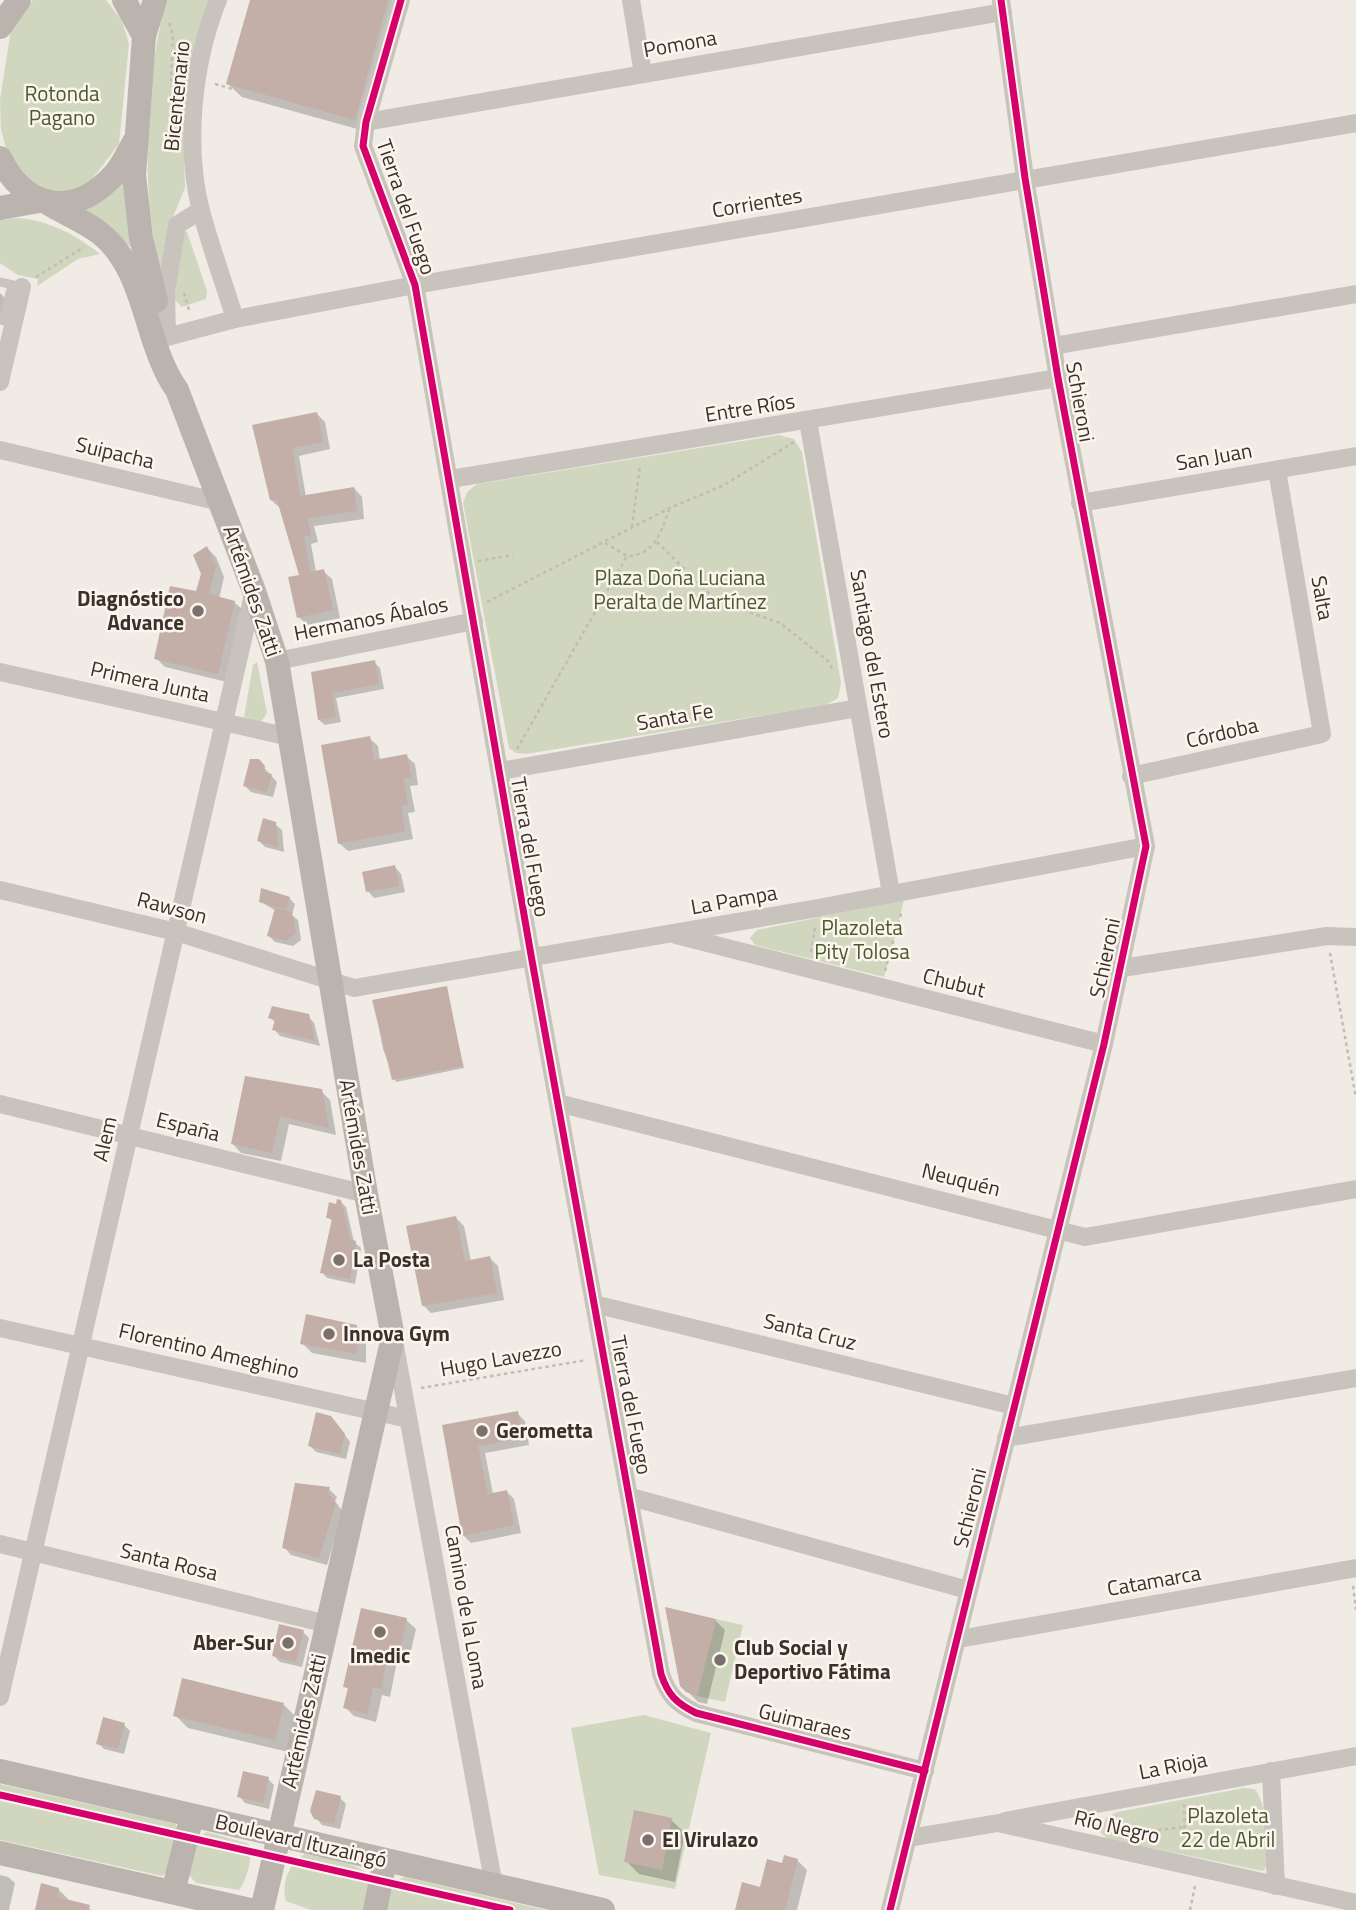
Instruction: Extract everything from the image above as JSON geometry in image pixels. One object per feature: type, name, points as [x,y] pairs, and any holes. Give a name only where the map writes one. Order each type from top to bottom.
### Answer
[{"type":"main road","points":[[0,27],[19,0]]},
{"type":"main road","points":[[124,0],[154,34]]},
{"type":"main road","points":[[0,208],[70,201],[94,191],[110,179],[135,138],[154,34],[155,0]]},
{"type":"main road","name":"Artémides Zatti","points":[[135,138],[134,175],[141,238],[149,280],[178,373],[177,390]]},
{"type":"main road","points":[[0,158],[8,174],[44,202]]},
{"type":"main road","name":"Artémides Zatti","points":[[44,202],[102,235],[131,275],[166,374],[177,390],[254,591],[277,661],[366,1194],[393,1337],[262,1910]]},
{"type":"main road","name":"Boulevard Ituzaingó","points":[[0,1771],[385,1861],[489,1895],[603,1910]]},
{"type":"main road","points":[[173,1892],[192,1816]]},
{"type":"main road","points":[[0,1853],[250,1910]]},
{"type":"main road","points":[[375,1910],[385,1861]]},
{"type":"street","name":"Bicentenario","points":[[218,0],[208,23],[197,86],[192,160],[201,211],[235,319]]},
{"type":"street","name":"Tierra del Fuego","points":[[401,0],[365,126],[363,146],[415,285],[531,955],[661,1674],[667,1691],[679,1704]]},
{"type":"street","points":[[631,0],[643,74]]},
{"type":"street","name":"Pomona","points":[[365,126],[1002,6]]},
{"type":"street","name":"Schieroni","points":[[890,1910],[959,1640],[968,1590],[1104,1044],[1146,846],[1058,379],[1025,178],[1002,6]]},
{"type":"street","name":"Corrientes","points":[[167,337],[235,319],[415,285],[1356,123]]},
{"type":"street","points":[[167,337],[166,292],[177,225],[201,211]]},
{"type":"street","points":[[0,382],[17,286]]},
{"type":"street","points":[[1053,346],[1356,295]]},
{"type":"street","name":"Entre Ríos","points":[[450,479],[1058,379]]},
{"type":"street","name":"Santiago del Estero","points":[[808,421],[858,708],[899,892]]},
{"type":"street","name":"Suipacha","points":[[0,450],[220,502]]},
{"type":"street","name":"San Juan","points":[[1080,503],[1356,456]]},
{"type":"street","name":"Salta","points":[[1277,470],[1322,734]]},
{"type":"street","name":"Alem","points":[[0,1697],[254,591]]},
{"type":"street","name":"Hermanos Ábalos","points":[[277,661],[473,616]]},
{"type":"street","name":"Primera Junta","points":[[0,672],[290,737]]},
{"type":"street","name":"Santa Fe","points":[[500,771],[858,708]]},
{"type":"street","name":"Córdoba","points":[[1132,776],[1322,734]]},
{"type":"street","name":"La Pampa","points":[[330,978],[354,988],[531,955],[818,908],[1146,846]]},
{"type":"street","name":"Rawson","points":[[0,890],[176,932],[330,978]]},
{"type":"street","name":"Chubut","points":[[671,934],[1104,1044]]},
{"type":"street","points":[[1122,968],[1326,936],[1356,937]]},
{"type":"street","name":"Neuquén","points":[[558,1103],[1059,1228],[1085,1237],[1356,1189]]},
{"type":"street","name":"España","points":[[0,1104],[366,1194]]},
{"type":"street","name":"Santa Cruz","points":[[594,1304],[1014,1406]]},
{"type":"street","name":"Florentino Ameghino","points":[[0,1328],[408,1419]]},
{"type":"street","name":"Camino de la Loma","points":[[393,1337],[489,1895]]},
{"type":"street","points":[[1006,1438],[1356,1377]]},
{"type":"street","points":[[631,1497],[968,1590]]},
{"type":"street","name":"Santa Rosa","points":[[0,1544],[327,1624]]},
{"type":"street","name":"Catamarca","points":[[959,1640],[1354,1568]]},
{"type":"street","name":"Guimaraes","points":[[679,1704],[696,1713],[925,1771]]},
{"type":"street","name":"La Rioja","points":[[998,1823],[1356,1756]]},
{"type":"street","points":[[1271,1771],[1276,1886]]},
{"type":"street","name":"Río Negro","points":[[909,1838],[998,1823],[1356,1903]]},
{"type":"lane","points":[[0,282],[17,286],[3,321]]},
{"type":"path","points":[[154,34],[166,19],[172,27],[172,80],[182,88],[215,84],[365,126]]},
{"type":"path","points":[[17,286],[102,235]]},
{"type":"path","points":[[170,268],[180,281],[195,330]]},
{"type":"path","points":[[473,616],[632,527],[724,485],[790,446],[808,421]]},
{"type":"path","points":[[632,527],[640,463],[637,448]]},
{"type":"path","points":[[604,543],[627,556],[648,551],[657,542],[670,508]]},
{"type":"path","points":[[657,542],[711,597],[780,623],[794,632],[828,661],[840,680]]},
{"type":"path","points":[[465,563],[513,555]]},
{"type":"path","points":[[500,771],[520,746],[627,556]]},
{"type":"path","points":[[881,987],[899,892]]},
{"type":"path","points":[[808,969],[818,908]]},
{"type":"path","points":[[1326,936],[1356,1098]]},
{"type":"path","points":[[1354,1568],[1356,1610]]},
{"type":"path","points":[[1183,1787],[1185,1827],[1192,1868],[1190,1910]]},
{"type":"path","points":[[1130,1833],[1185,1827]]},
{"type":"path","points":[[459,1898],[489,1895]]},
{"type":"green space","name":"Rotonda Pagano","points":[[33,0],[106,0],[122,21],[129,44],[119,144],[89,183],[62,194],[34,186],[7,153],[1,129],[0,100],[11,29]]},
{"type":"green space","points":[[166,0],[211,0],[184,158],[185,188],[170,224],[160,274],[150,206],[148,137],[153,68]]},
{"type":"green space","name":"Rotonda Pagano","points":[[125,176],[131,247],[85,214],[85,207]]},
{"type":"green space","points":[[18,218],[41,222],[62,230],[100,254],[78,259],[37,286],[38,279],[18,275],[0,263],[0,220]]},
{"type":"green space","points":[[182,230],[187,232],[207,291],[206,299],[182,307],[175,300],[173,289]]},
{"type":"green space","name":"Plaza Doña Luciana Peralta de Martínez","points":[[779,435],[794,439],[802,452],[841,683],[838,698],[826,705],[526,754],[516,753],[509,748],[463,503],[467,492],[477,484]]},
{"type":"green space","points":[[257,662],[267,713],[261,722],[244,717],[253,665]]},
{"type":"green space","name":"Plazoleta Pity Tolosa","points":[[904,900],[884,977],[755,945],[750,938],[757,930]]},
{"type":"green space","name":"Club Social y Deportivo Fátima","points":[[716,1619],[743,1625],[725,1702],[697,1696]]},
{"type":"green space","points":[[644,1715],[711,1733],[675,1889],[599,1875],[571,1728]]},
{"type":"green space","points":[[0,1784],[176,1824],[177,1844],[170,1866],[162,1876],[0,1840]]},
{"type":"green space","name":"Plazoleta 22 de Abril","points":[[1244,1788],[1254,1789],[1258,1794],[1265,1816],[1268,1856],[1263,1871],[1108,1839],[1100,1832],[1106,1818],[1117,1812]]},
{"type":"green space","points":[[207,1832],[249,1844],[248,1868],[239,1890],[196,1883],[186,1872],[195,1839]]},
{"type":"green space","points":[[305,1854],[340,1861],[364,1871],[369,1884],[365,1910],[311,1910],[286,1901],[288,1874],[295,1862]]},
{"type":"green space","points":[[405,1877],[545,1910],[382,1910],[391,1885]]},
{"type":"building","points":[[250,0],[388,0],[355,120],[226,84]]},
{"type":"building","points":[[317,412],[323,442],[292,448],[300,496],[354,487],[357,511],[307,518],[311,535],[304,536],[310,572],[324,569],[333,610],[297,618],[288,577],[299,575],[277,500],[270,500],[252,425]]},
{"type":"building","points":[[207,546],[216,566],[209,594],[235,601],[218,674],[154,659],[170,586],[196,591],[201,574],[193,555]]},
{"type":"building","points":[[375,660],[379,684],[332,693],[336,717],[318,720],[311,672]]},
{"type":"building","points":[[370,736],[374,760],[407,754],[411,777],[403,778],[408,804],[401,806],[405,831],[338,844],[321,745]]},
{"type":"building","points":[[250,759],[259,759],[265,766],[264,772],[272,774],[267,792],[243,786]]},
{"type":"building","points":[[263,818],[276,822],[278,847],[257,841]]},
{"type":"building","points":[[395,865],[399,886],[366,892],[362,872]]},
{"type":"building","points":[[261,888],[290,897],[286,910],[259,902]]},
{"type":"building","points":[[275,908],[292,912],[296,933],[286,941],[267,936]]},
{"type":"building","points":[[447,986],[463,1066],[392,1080],[372,1000]]},
{"type":"building","points":[[272,1006],[309,1014],[315,1041],[272,1030],[275,1020],[268,1018]]},
{"type":"building","points":[[245,1076],[322,1089],[329,1128],[280,1116],[272,1153],[231,1144]]},
{"type":"building","points":[[337,1199],[341,1200],[350,1239],[356,1241],[350,1279],[320,1273],[332,1219],[326,1218],[329,1202],[336,1204]]},
{"type":"building","points":[[456,1216],[465,1261],[490,1256],[497,1293],[422,1306],[406,1226]]},
{"type":"building","name":"Innova Gym","points":[[306,1314],[357,1325],[357,1354],[300,1344]]},
{"type":"building","points":[[518,1411],[523,1438],[478,1446],[488,1494],[507,1490],[514,1525],[462,1536],[442,1425]]},
{"type":"building","points":[[316,1412],[331,1416],[345,1434],[340,1454],[308,1446]]},
{"type":"building","points":[[295,1483],[330,1487],[328,1492],[336,1503],[319,1558],[282,1548]]},
{"type":"building","points":[[665,1607],[716,1619],[697,1696],[686,1692],[680,1686]]},
{"type":"building","points":[[361,1608],[407,1618],[399,1656],[388,1653],[381,1689],[373,1687],[367,1714],[343,1708],[348,1688],[343,1687]]},
{"type":"building","name":"Aber-Sur","points":[[279,1624],[304,1630],[296,1662],[272,1656]]},
{"type":"building","points":[[182,1678],[284,1703],[275,1740],[173,1716]]},
{"type":"building","points":[[103,1717],[125,1723],[118,1749],[96,1744]]},
{"type":"building","points":[[243,1771],[269,1777],[263,1803],[237,1797]]},
{"type":"building","points":[[316,1790],[341,1796],[334,1824],[314,1819],[310,1811]]},
{"type":"building","name":"El Virulazo","points":[[634,1810],[672,1818],[662,1870],[624,1862]]},
{"type":"building","points":[[784,1855],[798,1859],[785,1910],[735,1910],[742,1882],[760,1887],[767,1859],[782,1863]]},
{"type":"building","points":[[41,1883],[59,1888],[57,1897],[90,1905],[89,1910],[35,1910]]},
{"type":"cycle path","points":[[401,0],[366,122],[363,146],[415,285],[531,955],[661,1674],[674,1698],[696,1713],[925,1771]]},
{"type":"cycle path","points":[[890,1910],[1104,1044],[1146,846],[1058,378],[1025,178],[1001,0]]},
{"type":"cycle path","points":[[0,1795],[510,1910]]},
{"type":"place","name":"Diagnóstico Advance","points":[[198,611]]},
{"type":"place","name":"La Posta","points":[[339,1260]]},
{"type":"place","name":"Innova Gym","points":[[329,1334]]},
{"type":"place","name":"Gerometta","points":[[482,1431]]},
{"type":"place","name":"Imedic","points":[[380,1632]]},
{"type":"place","name":"Aber-Sur","points":[[288,1643]]},
{"type":"place","name":"Club Social y Deportivo Fátima","points":[[720,1660]]},
{"type":"place","name":"El Virulazo","points":[[648,1840]]}]
